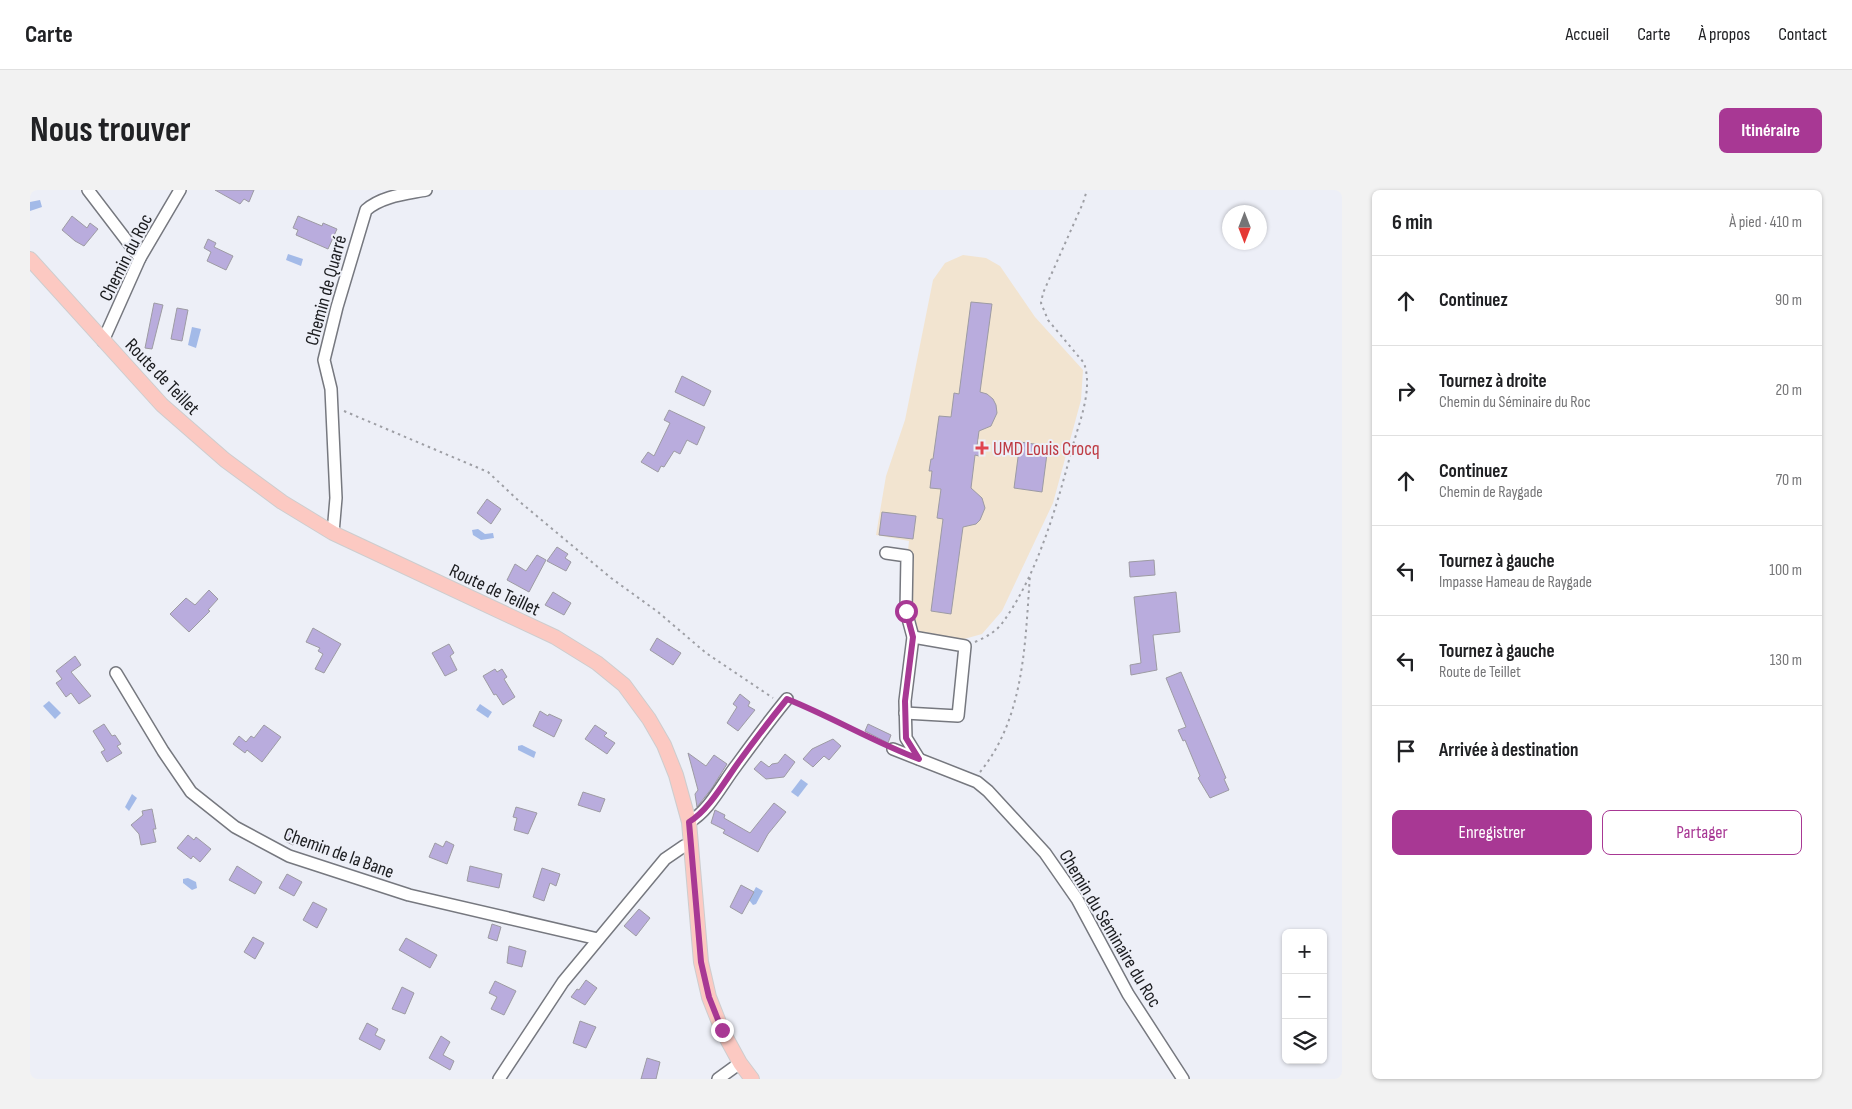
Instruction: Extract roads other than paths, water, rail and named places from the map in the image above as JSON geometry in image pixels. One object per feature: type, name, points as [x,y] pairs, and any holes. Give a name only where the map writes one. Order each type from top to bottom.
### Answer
[{"type":"main road","name":"Route de Teillet","points":[[30,259],[162,405],[224,460],[282,502],[333,533],[555,637],[597,663],[624,685],[649,719],[664,745],[676,775],[689,822],[701,962],[709,997],[722,1030],[740,1064],[752,1079]]},
{"type":"street","points":[[88,190],[140,258]]},
{"type":"street","name":"Chemin du Roc","points":[[103,341],[140,258],[180,190]]},
{"type":"street","name":"Chemin de Quarré","points":[[333,533],[336,498],[332,406],[331,389],[324,360],[337,307],[366,210],[373,203],[381,200],[426,190]]},
{"type":"street","points":[[886,553],[907,556],[906,611],[913,637],[905,701],[906,738],[919,759]]},
{"type":"street","points":[[905,713],[958,716],[965,646],[913,637]]},
{"type":"street","name":"Chemin de la Bane","points":[[116,673],[190,792],[234,827],[290,856],[409,895],[598,939]]},
{"type":"street","points":[[689,822],[696,818],[711,800],[785,702]]},
{"type":"street","name":"Chemin du Séminaire du Roc","points":[[893,749],[973,780],[988,791],[1045,853],[1077,899],[1128,994],[1183,1079]]},
{"type":"street","points":[[500,1079],[563,982],[665,859],[684,846],[691,844]]},
{"type":"street","points":[[718,1079],[740,1064]]},
{"type":"water","points":[[40,200],[42,207],[30,211],[30,202]]},
{"type":"water","points":[[288,254],[303,259],[301,266],[286,260]]},
{"type":"water","points":[[192,327],[201,329],[196,348],[188,345]]},
{"type":"water","points":[[478,529],[485,534],[493,533],[494,538],[481,540],[473,535],[472,530]]},
{"type":"water","points":[[49,701],[61,713],[55,719],[43,706]]},
{"type":"water","points":[[480,704],[492,712],[488,718],[476,710]]},
{"type":"water","points":[[522,745],[536,752],[534,758],[518,750],[518,746]]},
{"type":"water","points":[[801,779],[808,784],[798,797],[791,792]]},
{"type":"water","points":[[132,794],[137,798],[129,811],[125,807]]},
{"type":"water","points":[[188,878],[196,882],[197,888],[192,890],[183,883],[183,879]]},
{"type":"water","points":[[756,887],[763,891],[756,904],[753,905],[749,900]]},
{"type":"place","name":"UMD Louis Crocq","points":[[982,448]]}]
